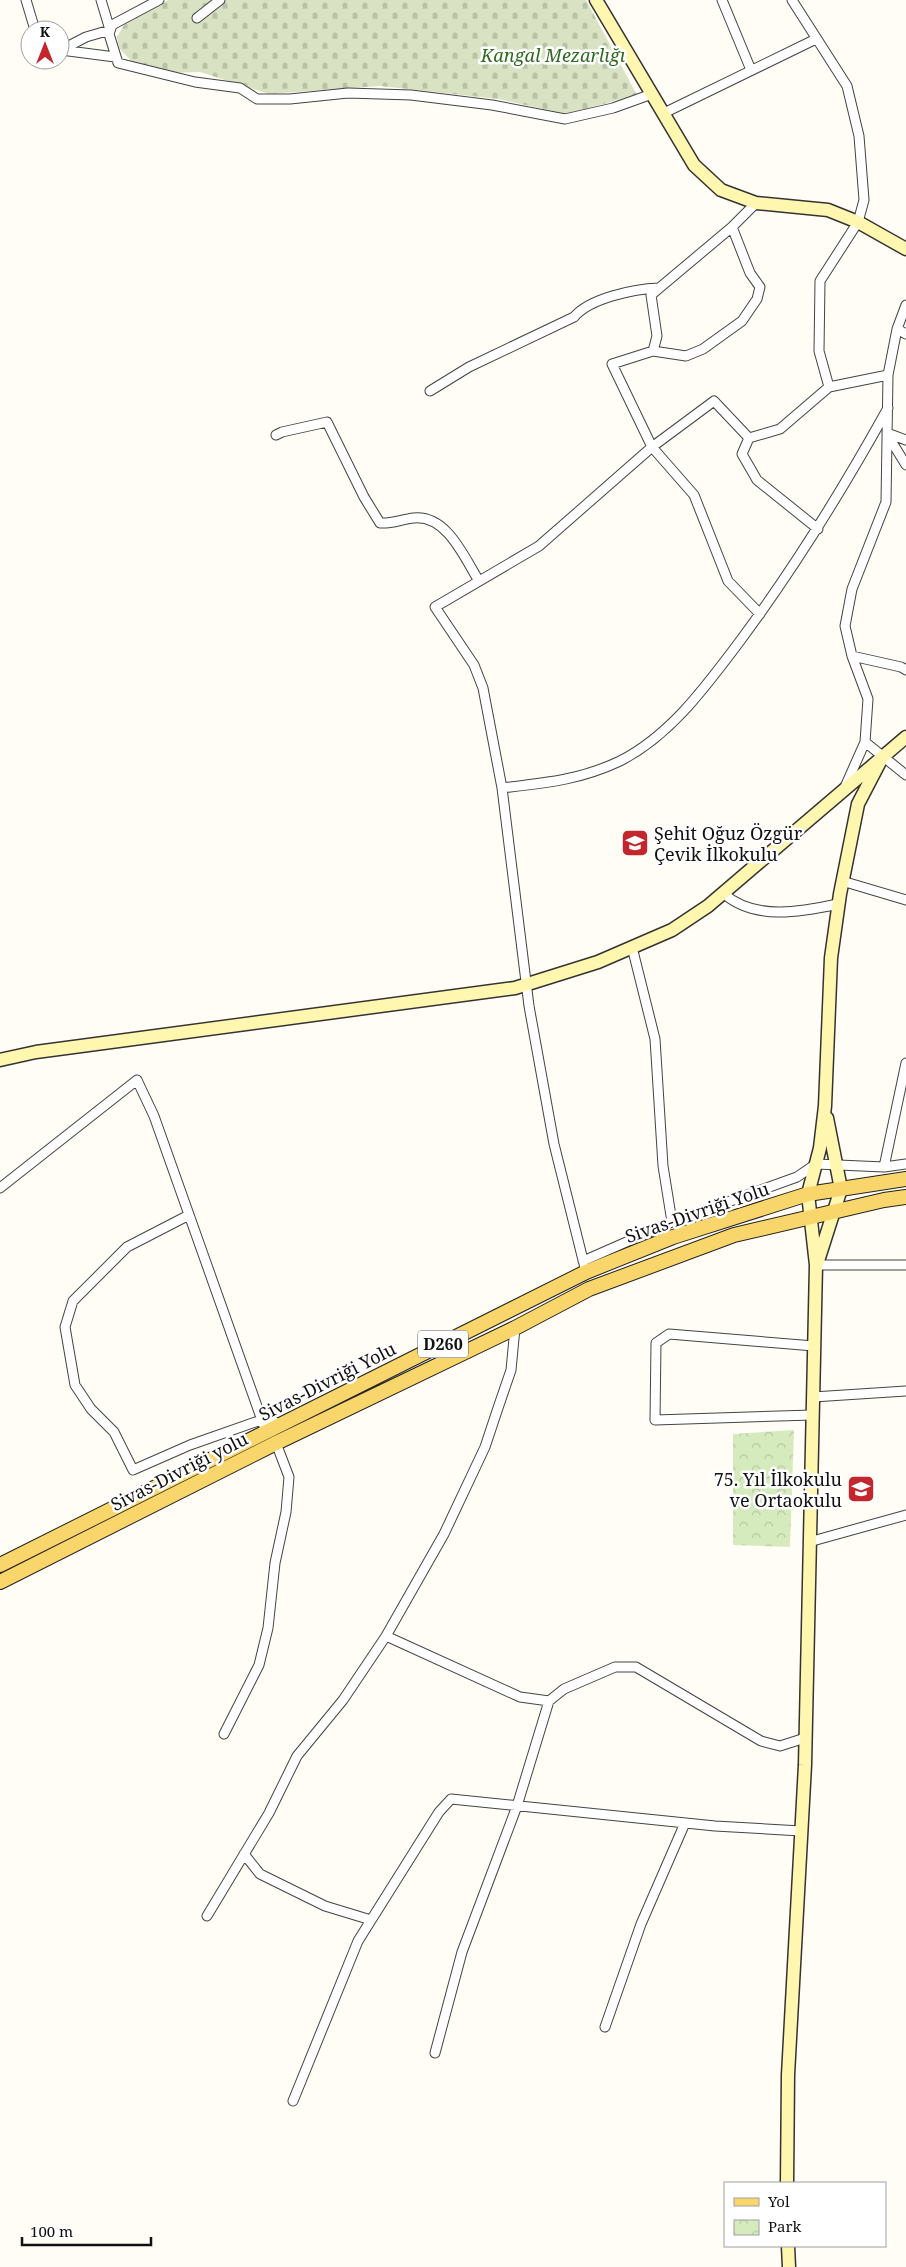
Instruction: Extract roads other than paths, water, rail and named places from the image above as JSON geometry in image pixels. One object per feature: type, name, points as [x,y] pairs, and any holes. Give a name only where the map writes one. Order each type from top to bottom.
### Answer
[{"type":"main road","name":"Sivas-Divriği Yolu","points":[[0,1565],[585,1267],[808,1194],[906,1180]]},
{"type":"main road","name":"Sivas-Divriği yolu","points":[[0,1582],[276,1444],[515,1328],[589,1289],[734,1235],[835,1211],[906,1197]]},
{"type":"street","points":[[26,0],[32,20]]},
{"type":"street","points":[[101,0],[110,30]]},
{"type":"street","points":[[159,0],[112,25],[108,34],[118,63],[195,82],[240,88],[257,99],[290,99],[348,93],[411,95],[492,105],[565,119],[612,108],[652,94]]},
{"type":"street","points":[[197,18],[220,0]]},
{"type":"street","points":[[596,0],[694,165],[720,190],[756,203],[828,210],[858,222],[906,249]]},
{"type":"street","points":[[722,0],[751,70]]},
{"type":"street","points":[[792,0],[847,86],[859,136],[864,200],[858,222],[820,281],[819,351],[828,387]]},
{"type":"street","points":[[70,45],[86,37],[110,30]]},
{"type":"street","points":[[664,113],[816,39]]},
{"type":"street","points":[[70,51],[115,57]]},
{"type":"street","points":[[653,351],[657,336],[651,295],[732,227],[756,203]]},
{"type":"street","points":[[732,227],[750,273],[760,287],[757,299],[742,321],[703,349],[686,356],[653,351],[612,364],[652,447],[694,495],[728,582],[760,614]]},
{"type":"street","points":[[430,391],[469,367],[574,317],[582,307],[639,289],[659,288]]},
{"type":"street","points":[[844,790],[865,742],[868,699],[852,656],[845,626],[852,589],[886,502],[888,375],[896,329],[906,305]]},
{"type":"street","points":[[896,329],[906,334]]},
{"type":"street","points":[[749,438],[780,429],[828,387],[888,375]]},
{"type":"street","points":[[585,1267],[554,1144],[529,1006],[528,984],[502,788],[483,688],[474,665],[435,608],[539,546],[652,447],[714,401],[749,438]]},
{"type":"street","points":[[502,788],[571,780],[620,760],[661,732],[702,691],[760,614],[818,529],[888,408]]},
{"type":"street","points":[[276,435],[327,422],[364,497],[380,523],[392,524],[413,518],[429,519],[446,530],[480,581]]},
{"type":"street","points":[[886,433],[906,440]]},
{"type":"street","points":[[886,433],[906,465]]},
{"type":"street","points":[[749,438],[742,454],[757,480],[818,529]]},
{"type":"street","points":[[852,656],[901,667],[906,670]]},
{"type":"street","points":[[0,1060],[36,1052],[515,988],[598,962],[672,930],[708,906],[906,737]]},
{"type":"street","points":[[865,742],[906,775]]},
{"type":"street","points":[[787,2182],[788,2075],[805,1738],[808,1542],[816,1266],[808,1194],[816,1164],[825,1106],[831,958],[838,904],[858,804],[883,756]]},
{"type":"street","points":[[842,881],[906,900]]},
{"type":"street","points":[[723,893],[734,903],[766,912],[812,910],[838,904]]},
{"type":"street","points":[[632,947],[655,1039],[663,1166],[672,1222]]},
{"type":"street","points":[[884,1167],[906,1064]]},
{"type":"street","points":[[0,1188],[138,1080],[154,1116],[264,1426],[672,1222],[797,1178],[816,1164],[884,1167],[906,1164]]},
{"type":"street","points":[[816,1266],[841,1189],[825,1106]]},
{"type":"street","points":[[189,1215],[127,1247],[73,1300],[65,1327],[75,1384],[91,1409],[114,1432],[133,1470],[190,1446],[262,1420]]},
{"type":"street","points":[[816,1266],[906,1266]]},
{"type":"street","points":[[207,1916],[269,1813],[296,1756],[343,1700],[386,1636],[444,1534],[485,1447],[511,1370],[515,1328]]},
{"type":"street","points":[[812,1415],[655,1420],[656,1343],[669,1334],[814,1346]]},
{"type":"street","points":[[813,1397],[906,1391]]},
{"type":"street","points":[[224,1734],[258,1665],[268,1628],[275,1563],[286,1512],[289,1477],[276,1444]]},
{"type":"street","points":[[808,1542],[906,1515]]},
{"type":"street","points":[[386,1636],[520,1697],[548,1701]]},
{"type":"street","points":[[435,2053],[462,1952],[518,1806],[548,1701],[564,1689],[615,1668],[636,1668],[761,1741],[780,1746],[805,1738]]},
{"type":"street","points":[[293,2101],[358,1941],[439,1812],[451,1799],[685,1823],[801,1831]]},
{"type":"street","points":[[605,2027],[641,1924],[685,1823]]},
{"type":"street","points":[[244,1854],[260,1874],[325,1906],[371,1920]]},
{"type":"street","points":[[788,2247],[789,2267]]},
{"type":"place","name":"Şehit Oğuz Özgür Çevik İlkokulu","points":[[635,843]]},
{"type":"place","name":"75. Yıl İlkokulu ve Ortaokulu","points":[[861,1489]]},
{"type":"park label","name":"Kangal Mezarlığı","points":[[553,55]]}]
